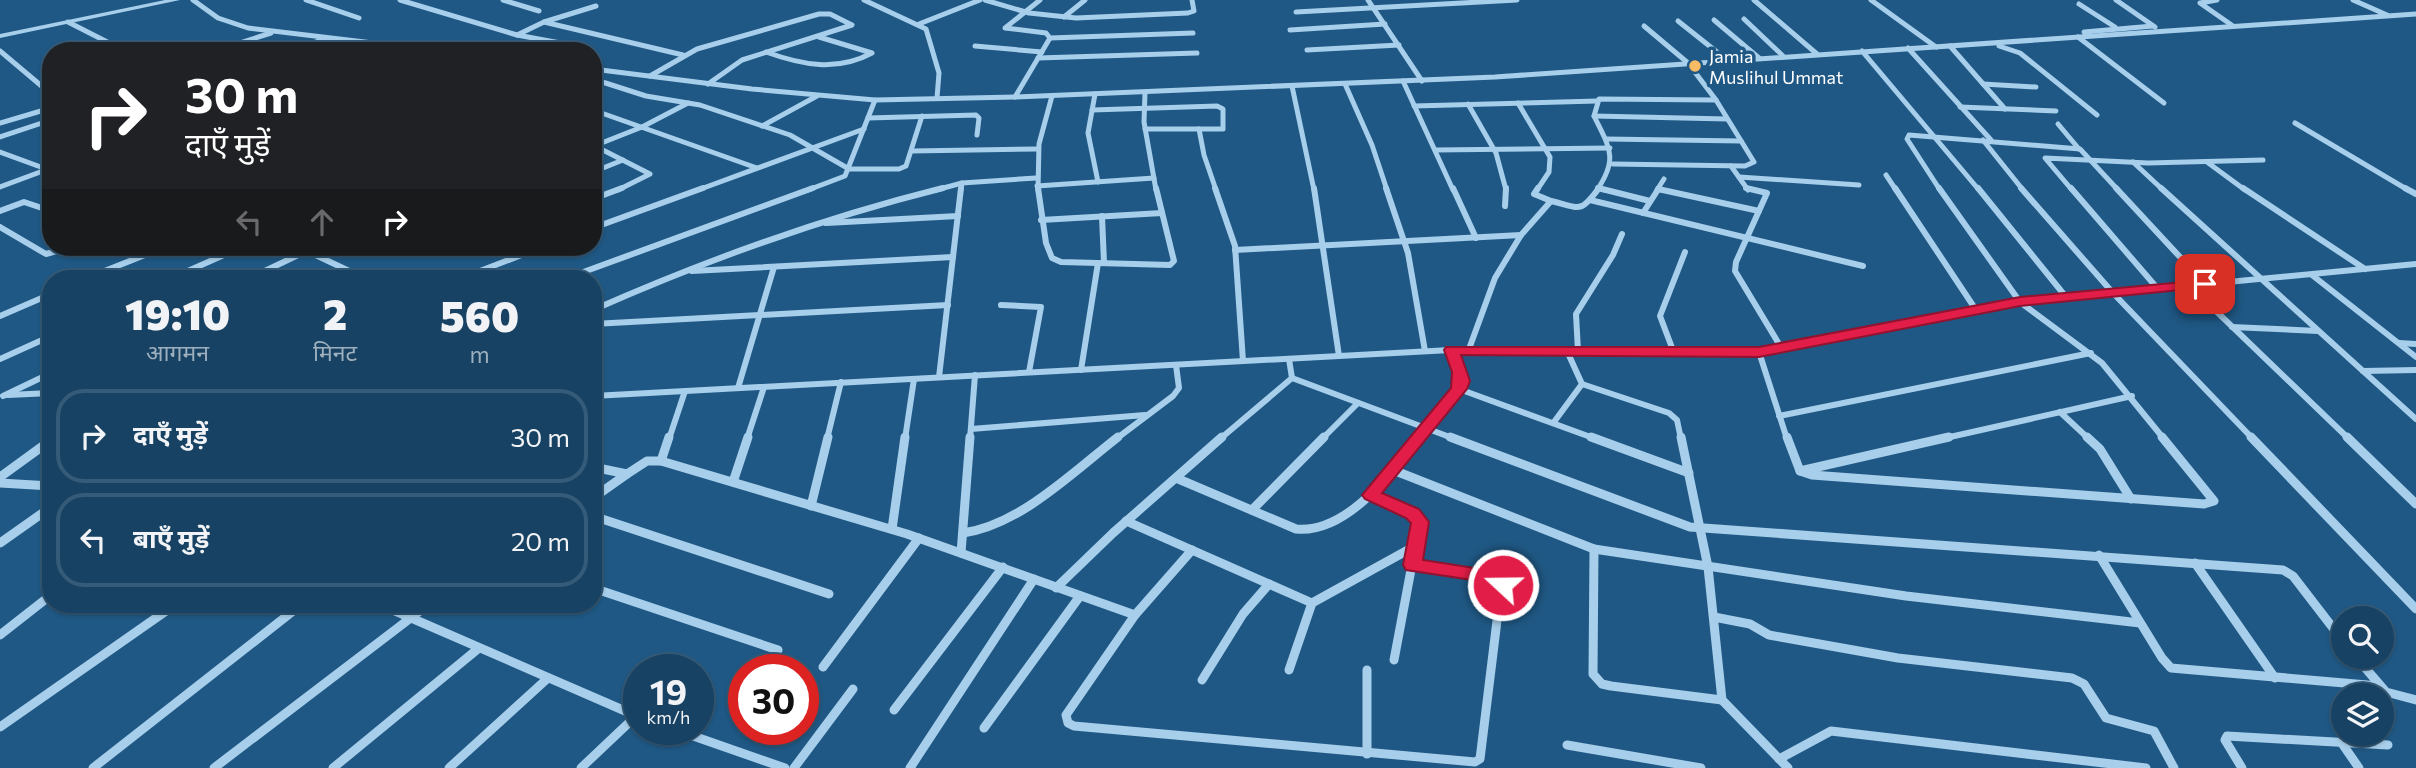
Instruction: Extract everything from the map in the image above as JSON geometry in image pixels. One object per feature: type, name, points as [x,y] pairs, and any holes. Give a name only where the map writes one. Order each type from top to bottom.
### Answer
[{"type":"street","points":[[0,36],[176,0]]},
{"type":"street","points":[[193,0],[211,16],[226,23],[367,42]]},
{"type":"street","points":[[306,0],[359,19]]},
{"type":"street","points":[[400,0],[517,35],[555,42]]},
{"type":"street","points":[[503,0],[539,11]]},
{"type":"street","points":[[864,0],[919,24],[929,34],[938,65],[937,98]]},
{"type":"street","points":[[919,24],[983,0],[1024,12],[1063,17],[1188,13],[1194,11],[1192,0]]},
{"type":"street","points":[[1040,0],[1005,28],[1046,33],[1051,38],[1192,33]]},
{"type":"street","points":[[1063,17],[1085,0]]},
{"type":"street","points":[[1368,0],[1422,80]]},
{"type":"street","points":[[1296,12],[1517,0]]},
{"type":"street","points":[[1754,0],[1818,54]]},
{"type":"street","points":[[1871,0],[1936,47]]},
{"type":"street","points":[[2116,0],[2161,32]]},
{"type":"street","points":[[2217,0],[2200,3],[2233,27]]},
{"type":"street","points":[[2353,0],[2389,16]]},
{"type":"street","points":[[2079,4],[2115,28]]},
{"type":"street","points":[[517,35],[544,22],[596,6]]},
{"type":"street","points":[[649,77],[684,55],[823,13],[852,25],[742,60],[708,84]]},
{"type":"street","points":[[602,70],[817,96],[875,100],[1052,96],[1422,80],[2416,14]]},
{"type":"street","points":[[1744,19],[1783,56]]},
{"type":"street","points":[[1714,20],[1760,58]]},
{"type":"street","points":[[1678,21],[1728,60]]},
{"type":"street","points":[[68,22],[107,42]]},
{"type":"street","points":[[544,22],[684,55]]},
{"type":"street","points":[[1290,30],[1385,24]]},
{"type":"street","points":[[1613,164],[1750,166],[1754,162],[1716,100],[1688,63],[1644,26]]},
{"type":"street","points":[[2089,36],[2084,32],[2153,26]]},
{"type":"street","points":[[242,42],[275,31]]},
{"type":"street","points":[[314,42],[326,37]]},
{"type":"street","points":[[765,52],[799,62],[836,67],[872,53],[818,37]]},
{"type":"street","points":[[2078,37],[2164,103]]},
{"type":"street","points":[[1015,97],[1051,38]]},
{"type":"street","points":[[1984,43],[2020,53],[2096,115]]},
{"type":"street","points":[[975,46],[1042,51]]},
{"type":"street","points":[[1307,50],[1399,46]]},
{"type":"street","points":[[1950,46],[2005,108]]},
{"type":"street","points":[[1908,48],[1987,140],[2035,205],[2113,293],[2416,609]]},
{"type":"street","points":[[0,51],[42,87]]},
{"type":"street","points":[[1862,51],[1936,136],[2066,297]]},
{"type":"street","points":[[1038,58],[1197,53]]},
{"type":"street","points":[[1403,81],[1476,238]]},
{"type":"street","points":[[602,82],[646,96],[688,103],[762,126],[815,147],[849,169],[899,169],[908,164],[922,116]]},
{"type":"street","points":[[1345,84],[1372,145],[1404,242],[1425,351]]},
{"type":"street","points":[[1983,84],[2036,87]]},
{"type":"street","points":[[1292,86],[1324,244],[1339,356]]},
{"type":"street","points":[[1052,96],[1041,122],[1036,178],[1041,220],[1052,258],[1061,262],[1172,264],[1145,129],[1145,93]]},
{"type":"street","points":[[1095,94],[1088,133],[1098,182]]},
{"type":"street","points":[[762,126],[817,96]]},
{"type":"street","points":[[1414,106],[1602,99],[1716,100]]},
{"type":"street","points":[[589,270],[845,176],[875,100]]},
{"type":"street","points":[[1518,103],[1546,147],[1552,165],[1544,183],[1534,194],[1580,208],[1586,206],[1613,164],[1610,148],[1594,116],[1597,101]]},
{"type":"street","points":[[602,143],[642,127],[688,103]]},
{"type":"street","points":[[1468,104],[1492,148],[1506,185],[1505,206]]},
{"type":"street","points":[[1960,107],[2056,110]]},
{"type":"street","points":[[1092,110],[1222,108],[1224,128],[1145,129]]},
{"type":"street","points":[[0,123],[42,111]]},
{"type":"street","points":[[602,113],[757,168]]},
{"type":"street","points":[[868,118],[976,115],[979,118],[977,135]]},
{"type":"street","points":[[1594,116],[1727,119]]},
{"type":"street","points":[[0,138],[42,123]]},
{"type":"street","points":[[2295,123],[2416,194]]},
{"type":"street","points":[[2058,124],[2205,284]]},
{"type":"street","points":[[602,225],[864,129]]},
{"type":"street","points":[[1199,129],[1204,155],[1235,250],[1243,361]]},
{"type":"street","points":[[1759,352],[1796,466],[1800,471],[1812,475],[2204,504],[2214,501],[2132,396],[2091,353],[2020,302],[1975,242],[1907,137],[1936,136],[2080,149]]},
{"type":"street","points":[[1605,139],[1741,141]]},
{"type":"street","points":[[1435,150],[1610,148]]},
{"type":"street","points":[[912,151],[1037,149]]},
{"type":"street","points":[[602,150],[650,174],[640,181],[602,196]]},
{"type":"street","points":[[0,152],[42,166]]},
{"type":"street","points":[[2158,289],[2045,159],[2133,162],[2263,160]]},
{"type":"street","points":[[602,168],[623,160]]},
{"type":"street","points":[[2133,162],[2416,419]]},
{"type":"street","points":[[2207,162],[2267,205],[2366,269]]},
{"type":"street","points":[[1731,166],[1748,190],[1767,193],[1735,271],[1782,349]]},
{"type":"street","points":[[0,187],[42,172]]},
{"type":"street","points":[[1886,175],[1976,310]]},
{"type":"street","points":[[1739,177],[1859,185]]},
{"type":"street","points":[[602,306],[683,272],[858,209],[962,183],[1036,178]]},
{"type":"street","points":[[1037,186],[1154,178]]},
{"type":"street","points":[[1643,213],[1664,179]]},
{"type":"street","points":[[939,377],[962,183]]},
{"type":"street","points":[[1598,188],[1650,201]]},
{"type":"street","points":[[1658,189],[1759,211]]},
{"type":"street","points":[[1590,200],[1863,266]]},
{"type":"street","points":[[1469,349],[1495,278],[1521,236],[1550,201]]},
{"type":"street","points":[[0,211],[24,202],[42,208]]},
{"type":"street","points":[[1041,220],[1162,213]]},
{"type":"street","points":[[814,224],[958,216]]},
{"type":"street","points":[[1081,370],[1101,263],[1102,216]]},
{"type":"street","points":[[0,227],[20,236],[42,254]]},
{"type":"street","points":[[1578,351],[1576,314],[1613,255],[1622,234]]},
{"type":"street","points":[[1235,250],[1521,236]]},
{"type":"street","points":[[1674,353],[1660,316],[1685,252]]},
{"type":"street","points":[[108,270],[143,256]]},
{"type":"street","points":[[190,270],[222,256]]},
{"type":"street","points":[[267,270],[296,256]]},
{"type":"street","points":[[318,256],[348,270]]},
{"type":"street","points":[[479,270],[509,256]]},
{"type":"street","points":[[683,272],[953,257]]},
{"type":"street","points":[[602,396],[1469,349],[1759,352],[2020,302],[2416,264]]},
{"type":"street","points":[[738,388],[774,267]]},
{"type":"street","points":[[2312,274],[2416,357]]},
{"type":"street","points":[[2190,286],[2416,504]]},
{"type":"street","points":[[0,316],[42,298]]},
{"type":"street","points":[[0,305],[12,310]]},
{"type":"street","points":[[602,324],[948,305]]},
{"type":"street","points":[[1001,305],[1041,307],[1030,372]]},
{"type":"street","points":[[2232,327],[2319,331]]},
{"type":"street","points":[[0,359],[42,339]]},
{"type":"street","points":[[2398,343],[2416,344]]},
{"type":"street","points":[[1176,478],[1296,528],[1309,530],[1371,495],[1459,389],[1462,381],[1452,350]]},
{"type":"street","points":[[1567,351],[1581,384],[1673,416],[1679,425],[1709,567],[1722,700],[1788,768]]},
{"type":"street","points":[[1779,416],[2091,353]]},
{"type":"street","points":[[1289,359],[1292,378]]},
{"type":"street","points":[[963,533],[999,525],[1014,516],[1178,392],[1176,365]]},
{"type":"street","points":[[2363,371],[2416,370]]},
{"type":"street","points":[[961,553],[975,375]]},
{"type":"street","points":[[1,396],[42,377]]},
{"type":"street","points":[[1292,378],[1676,522],[1702,528],[2276,569],[2288,573],[2331,626]]},
{"type":"street","points":[[1056,588],[1126,521],[1292,378]]},
{"type":"street","points":[[892,529],[914,379]]},
{"type":"street","points":[[811,506],[841,383]]},
{"type":"street","points":[[1554,422],[1581,384]]},
{"type":"street","points":[[733,482],[764,387]]},
{"type":"street","points":[[1459,389],[1689,473]]},
{"type":"street","points":[[661,461],[685,391]]},
{"type":"street","points":[[1,396],[42,394]]},
{"type":"street","points":[[1800,471],[2132,396]]},
{"type":"street","points":[[1252,510],[1358,403]]},
{"type":"street","points":[[2060,412],[2100,449],[2131,499]]},
{"type":"street","points":[[971,429],[1146,415]]},
{"type":"street","points":[[0,477],[42,447]]},
{"type":"street","points":[[602,491],[648,461],[661,461],[892,529],[1135,615]]},
{"type":"street","points":[[602,469],[626,474]]},
{"type":"street","points":[[1393,470],[1594,550],[1906,596],[2140,622]]},
{"type":"street","points":[[0,483],[42,485]]},
{"type":"street","points":[[1371,495],[1417,517],[1420,526],[1394,660]]},
{"type":"street","points":[[0,543],[42,513]]},
{"type":"street","points":[[602,519],[829,594]]},
{"type":"street","points":[[1126,521],[1312,603]]},
{"type":"street","points":[[823,667],[919,538]]},
{"type":"street","points":[[1289,670],[1312,603],[1417,545]]},
{"type":"street","points":[[1192,550],[1135,615],[1066,715],[1068,723],[1074,726],[1367,754],[1421,763],[1468,763],[1480,759],[1503,585],[1499,578],[1413,565]]},
{"type":"street","points":[[1594,550],[1593,674],[1596,680],[1611,686],[1722,700]]},
{"type":"street","points":[[2099,555],[2162,658],[2171,668],[2333,683]]},
{"type":"street","points":[[2195,563],[2275,678]]},
{"type":"street","points":[[894,710],[1003,567]]},
{"type":"street","points":[[910,768],[1034,579]]},
{"type":"street","points":[[1202,680],[1243,614],[1269,584]]},
{"type":"street","points":[[602,591],[778,650]]},
{"type":"street","points":[[985,728],[1080,596]]},
{"type":"street","points":[[0,635],[42,602]]},
{"type":"street","points":[[0,727],[164,613]]},
{"type":"street","points":[[93,768],[214,676],[291,613]]},
{"type":"street","points":[[400,613],[623,710]]},
{"type":"street","points":[[215,768],[417,613]]},
{"type":"street","points":[[1714,617],[1750,624],[1769,635],[1898,658],[2073,678],[2084,684],[2106,718],[2154,731],[2174,768]]},
{"type":"street","points":[[333,768],[479,648]]},
{"type":"street","points":[[2365,669],[2376,683]]},
{"type":"street","points":[[1367,670],[1367,754]]},
{"type":"street","points":[[449,768],[548,678]]},
{"type":"street","points":[[794,768],[853,689]]},
{"type":"street","points":[[2394,695],[2416,700]]},
{"type":"street","points":[[580,768],[623,729]]},
{"type":"street","points":[[1779,759],[1831,731],[2146,768]]},
{"type":"street","points":[[2242,768],[2225,740],[2227,736],[2331,742]]},
{"type":"street","points":[[714,743],[785,768]]},
{"type":"street","points":[[1567,745],[1701,768]]},
{"type":"street","points":[[2343,746],[2359,768]]},
{"type":"place","name":"Jamia Muslihul Ummat","points":[[1695,66]]},
{"type":"route","points":[[1503,585],[1499,578],[1413,565],[1420,522],[1413,513],[1371,495],[1459,389],[1462,381],[1452,350],[1759,352],[2020,302],[2205,284]]}]
